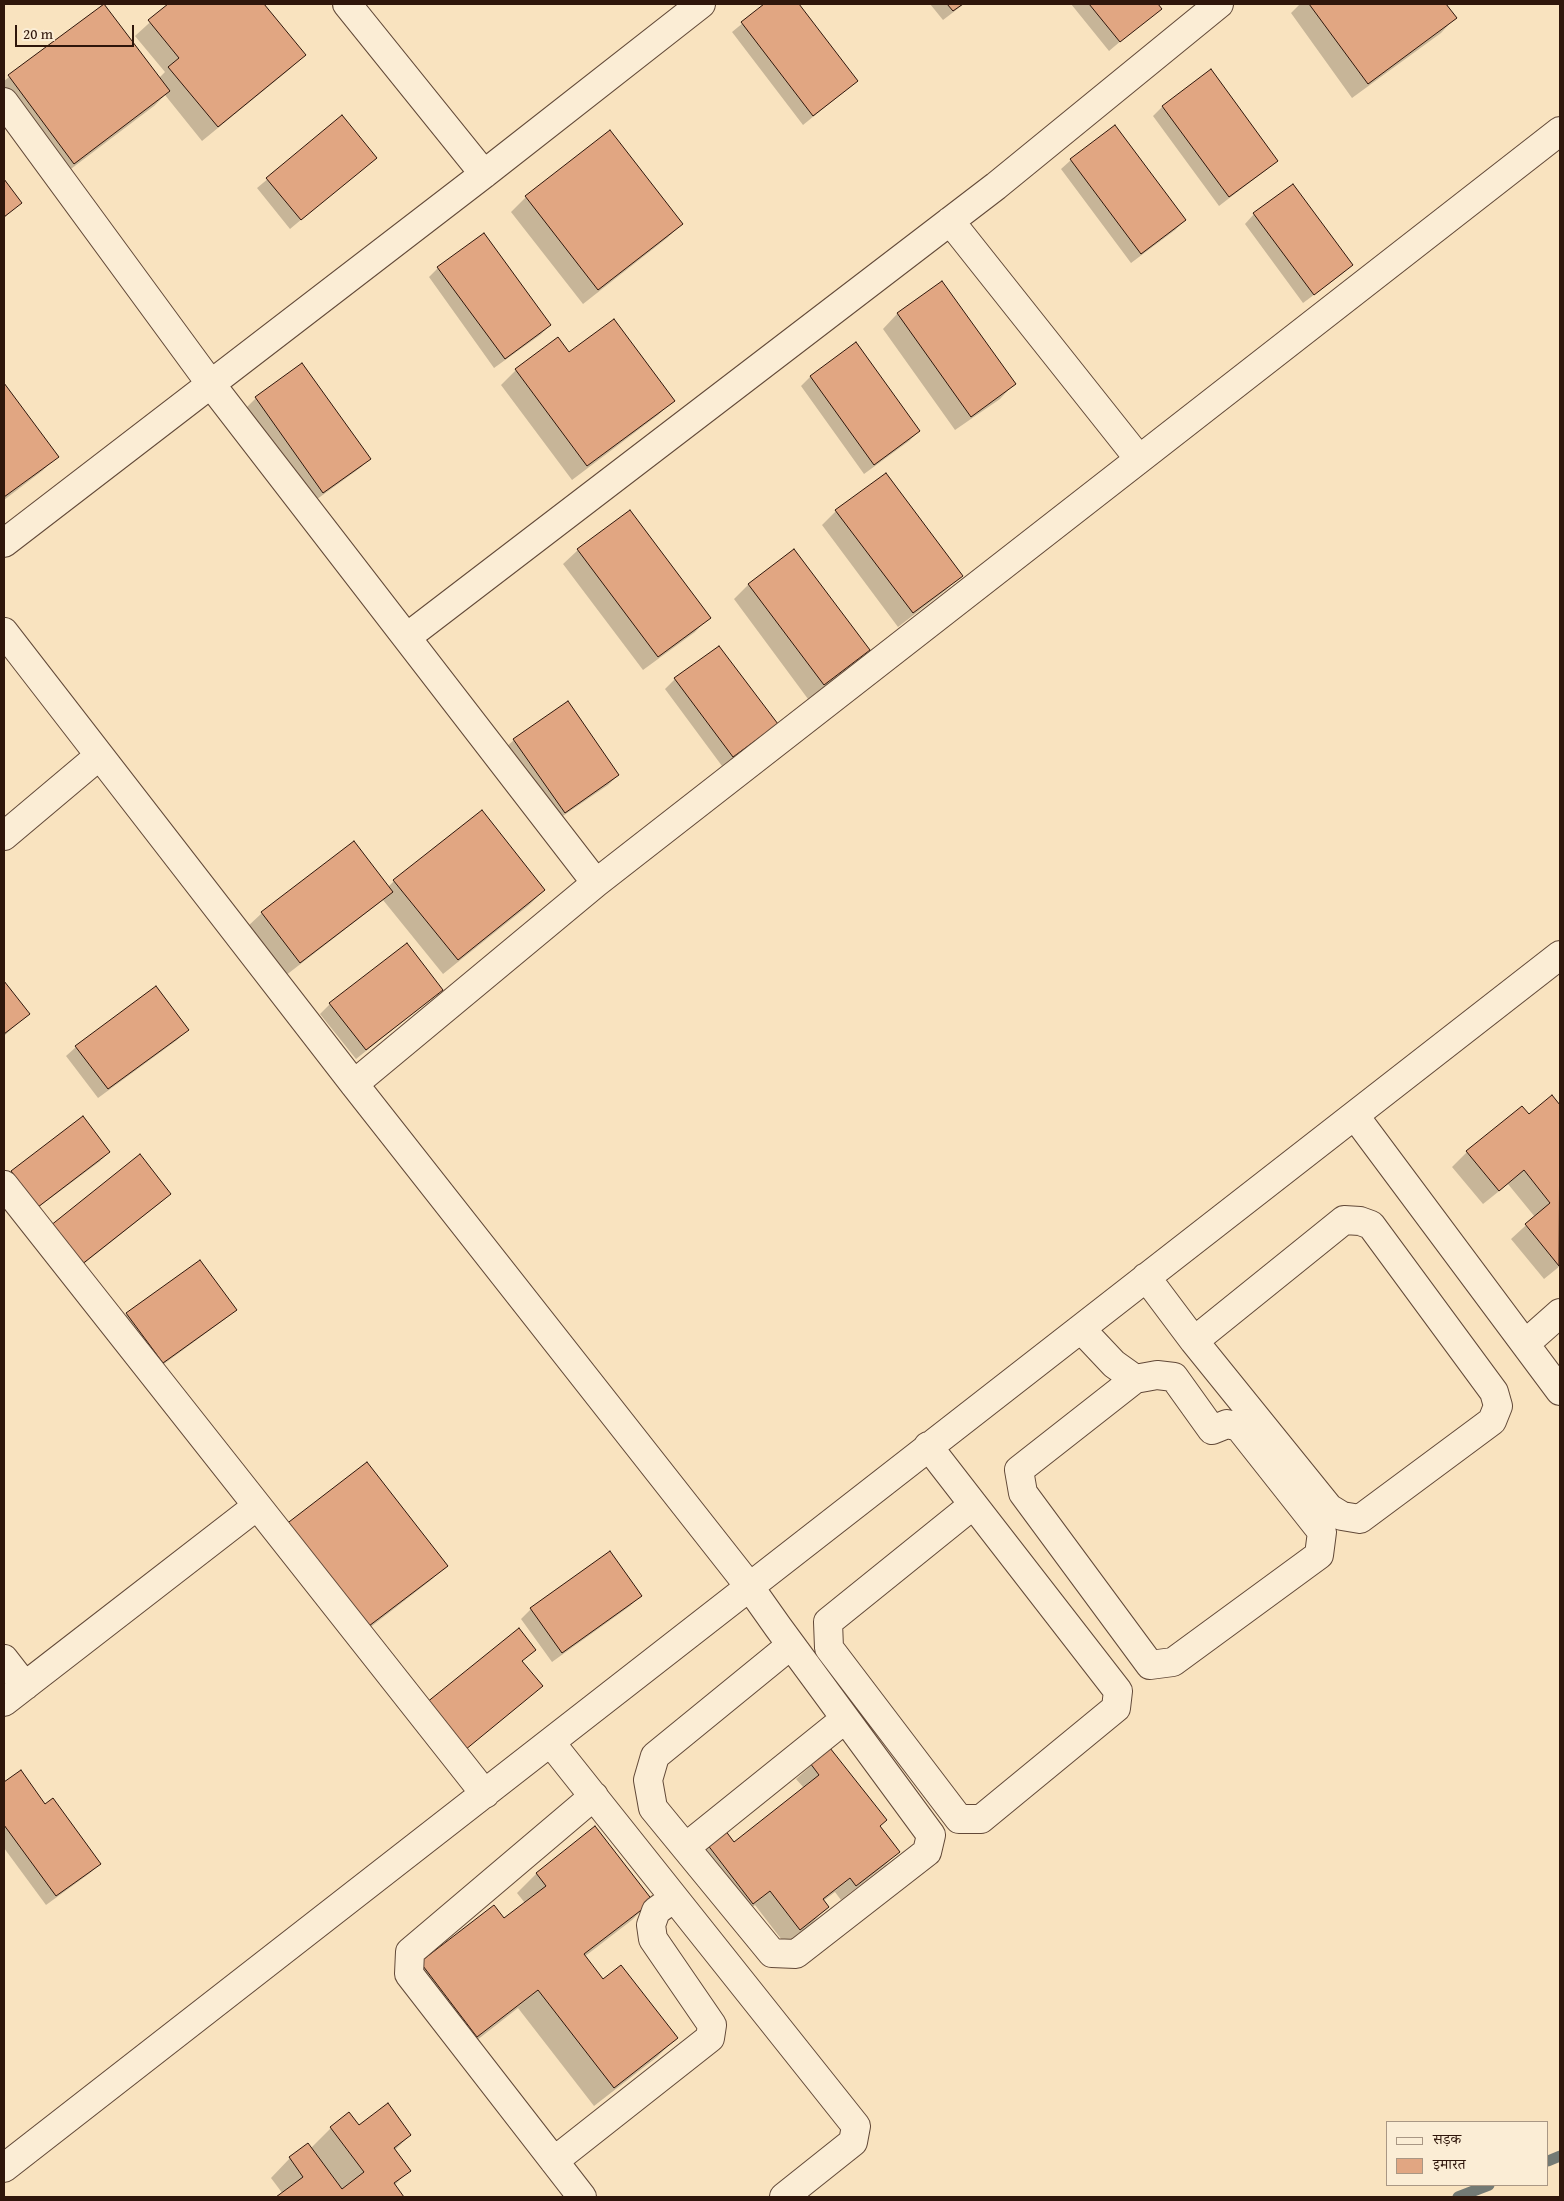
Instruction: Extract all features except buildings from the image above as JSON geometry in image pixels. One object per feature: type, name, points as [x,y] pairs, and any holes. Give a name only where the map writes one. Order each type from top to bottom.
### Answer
[{"type":"street","points":[[348,4],[484,174]]},
{"type":"street","points":[[4,543],[484,174],[701,4]]},
{"type":"street","points":[[407,637],[950,221],[1219,4]]},
{"type":"street","points":[[4,102],[210,383],[596,883]]},
{"type":"street","points":[[354,1084],[596,883],[1560,131]]},
{"type":"street","points":[[950,221],[1139,459]]},
{"type":"street","points":[[4,632],[354,1084],[749,1586],[931,1835],[927,1852],[796,1954],[772,1953],[653,1808],[648,1780],[655,1756],[791,1645]]},
{"type":"street","points":[[4,836],[99,756]]},
{"type":"street","points":[[4,2168],[1560,955]]},
{"type":"street","points":[[1355,1116],[1560,1391]]},
{"type":"street","points":[[4,1185],[485,1794]]},
{"type":"street","points":[[1146,1277],[1194,1341],[1329,1508],[1342,1516],[1360,1519],[1492,1421],[1498,1406],[1494,1392],[1377,1233],[1371,1225],[1360,1221],[1344,1220],[1194,1341]]},
{"type":"street","points":[[1525,1344],[1560,1313]]},
{"type":"street","points":[[1081,1329],[1114,1364],[1135,1378],[1174,1377],[1212,1430],[1227,1424],[1239,1427],[1322,1532],[1319,1555],[1173,1662],[1150,1665],[1023,1493],[1019,1470],[1135,1378]]},
{"type":"street","points":[[928,1446],[1118,1691],[1116,1708],[981,1820],[959,1819],[829,1648],[828,1622],[973,1505]]},
{"type":"street","points":[[4,1702],[257,1506]]},
{"type":"street","points":[[4,1660],[25,1686]]},
{"type":"street","points":[[686,1847],[845,1719]]},
{"type":"street","points":[[551,1743],[856,2126],[853,2142],[784,2197]]},
{"type":"street","points":[[582,2197],[409,1974],[410,1952],[594,1796]]},
{"type":"street","points":[[554,2161],[710,2038],[712,2025],[653,1939],[652,1925],[656,1911],[674,1898]]},
{"type":"waterway","points":[[1549,2161],[1560,2156]]},
{"type":"waterway","points":[[1458,2197],[1486,2186]]}]
